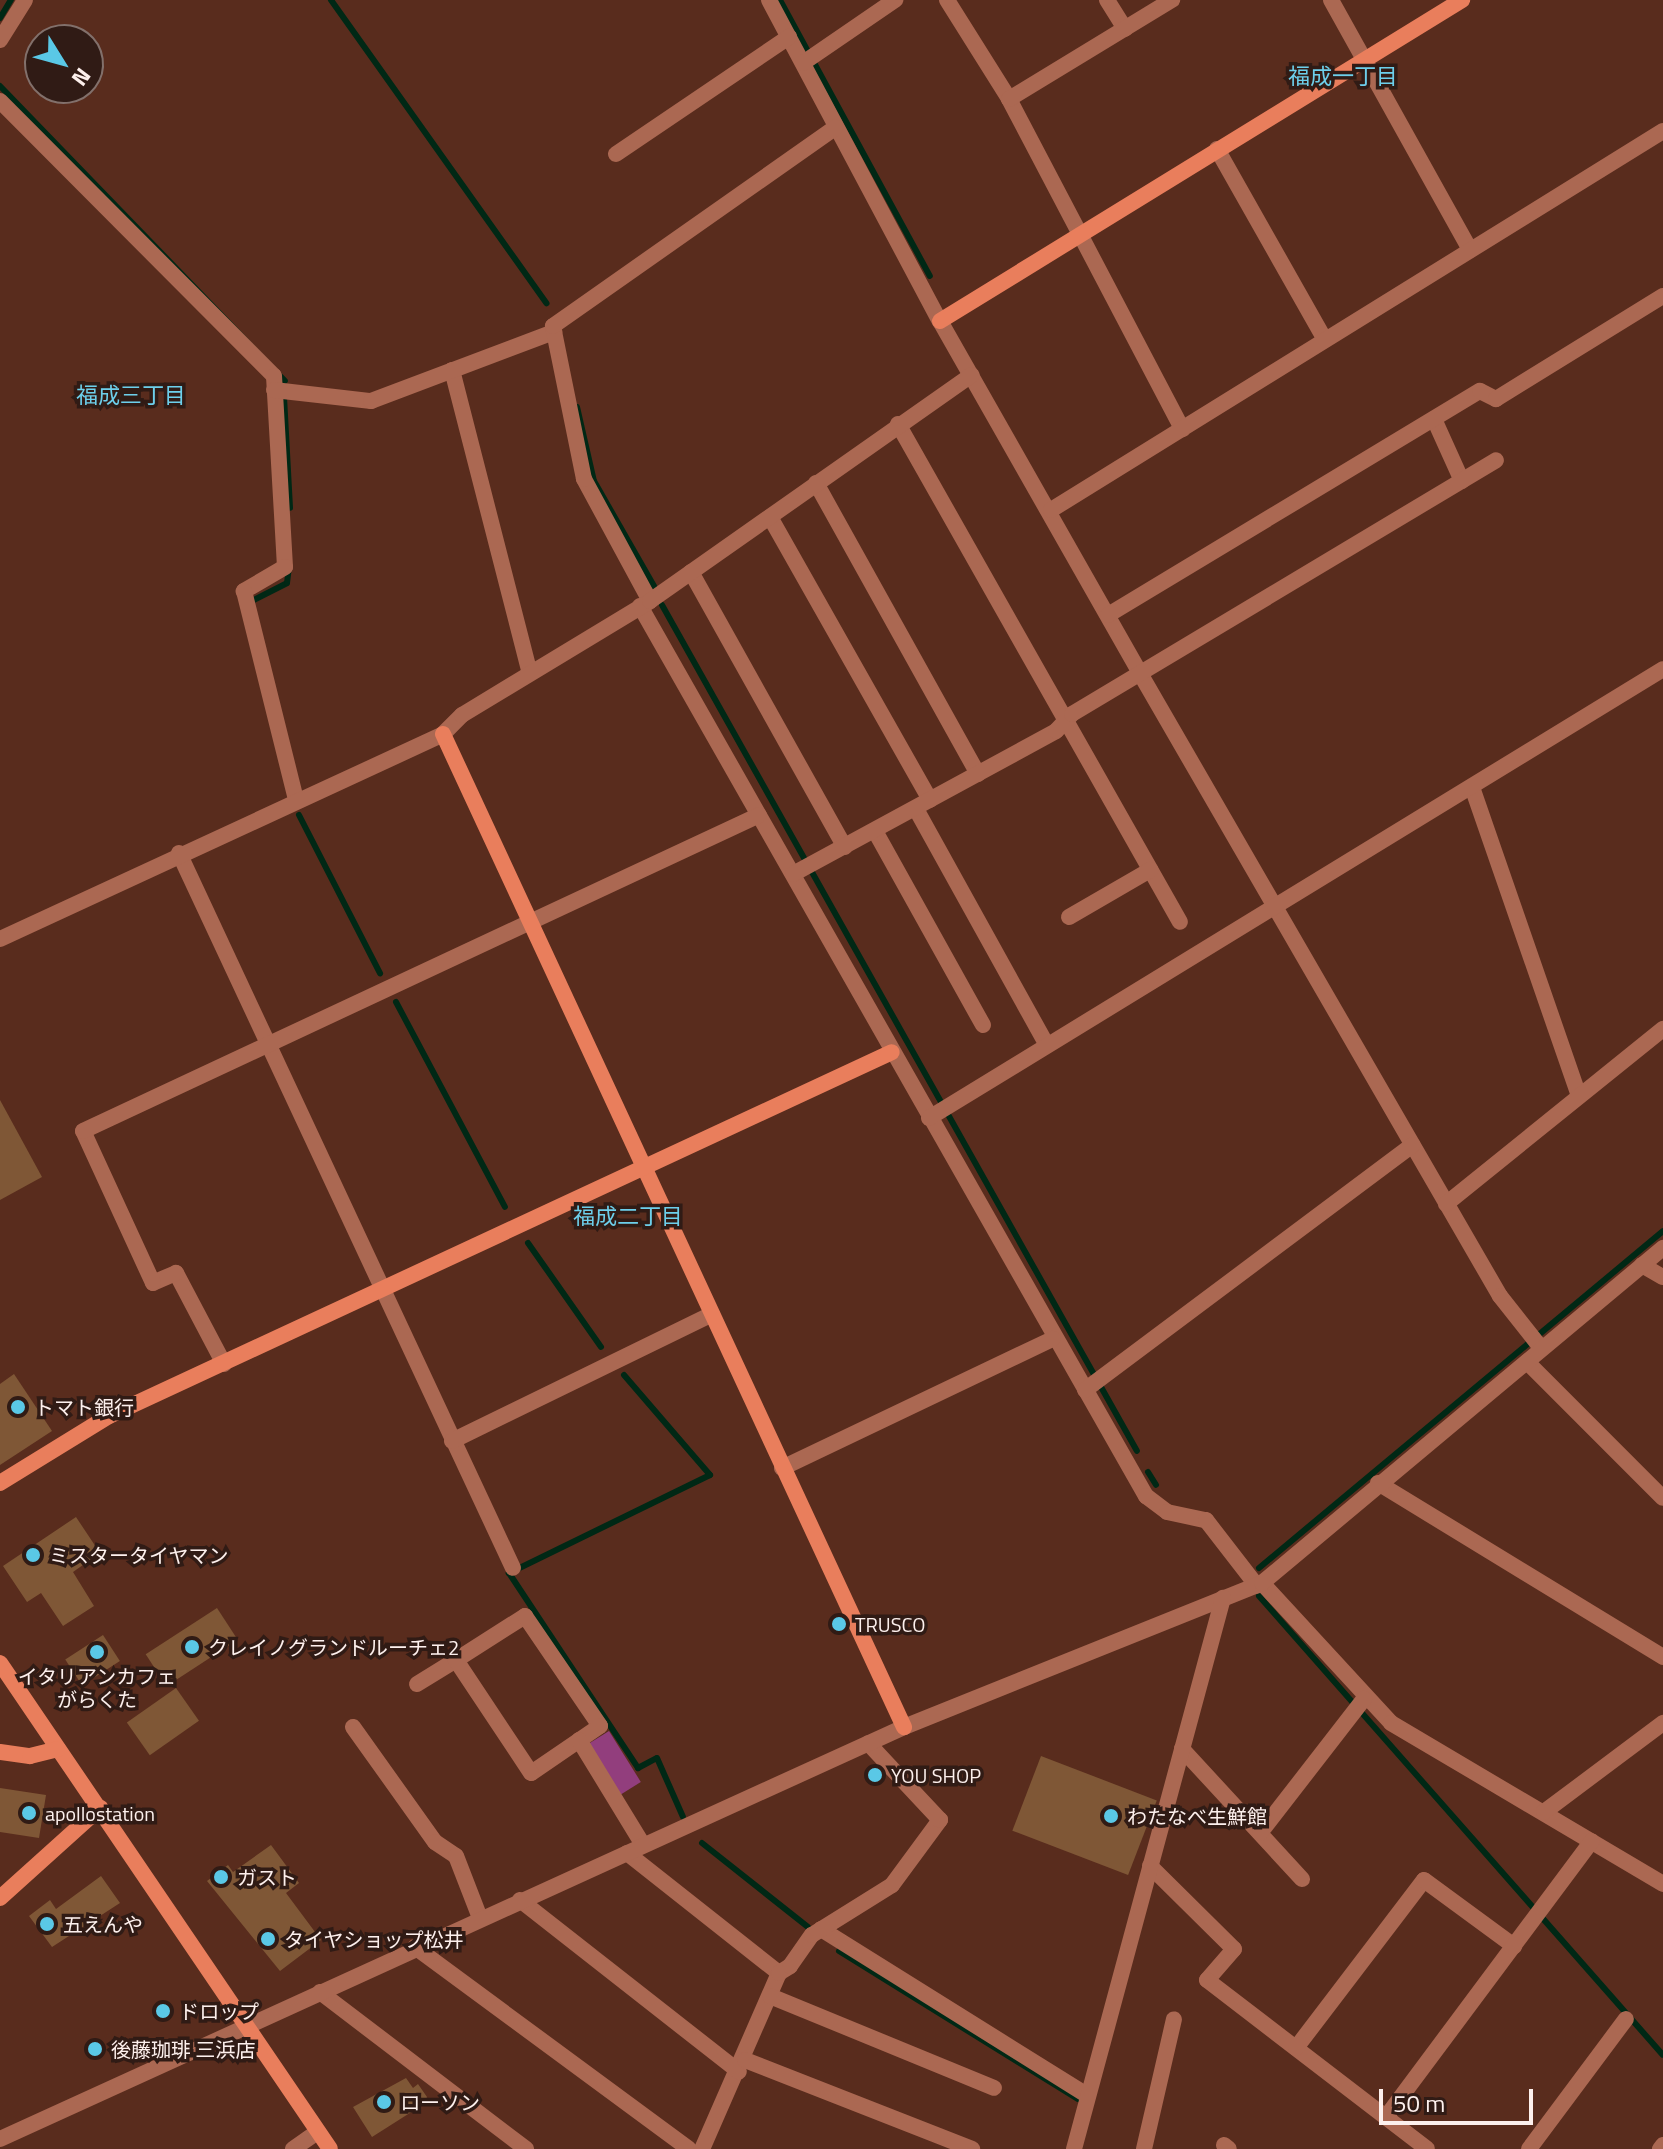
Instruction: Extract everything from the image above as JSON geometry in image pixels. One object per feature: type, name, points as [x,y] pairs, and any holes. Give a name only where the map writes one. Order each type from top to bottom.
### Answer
[{"type":"street","points":[[0,40],[25,0]]},
{"type":"street","points":[[769,0],[789,37],[809,58],[835,128],[940,321],[1051,510],[1141,675],[1500,1296],[1535,1341]]},
{"type":"street","points":[[809,58],[895,0]]},
{"type":"street","points":[[947,0],[1009,99],[1182,429]]},
{"type":"street","points":[[1107,0],[1125,29]]},
{"type":"street","points":[[1009,99],[1172,0]]},
{"type":"street","points":[[1331,0],[1470,250]]},
{"type":"street","points":[[940,321],[1462,0]]},
{"type":"street","points":[[616,154],[789,37]]},
{"type":"street","points":[[0,101],[274,376],[285,567],[244,591],[296,800]]},
{"type":"street","points":[[835,128],[553,326],[584,479],[645,604],[759,815],[803,869],[892,1052],[938,1112],[1053,1339],[1093,1384],[1146,1496],[1167,1512],[1206,1520],[1359,1705],[1663,1884]]},
{"type":"street","points":[[1051,510],[1663,131]]},
{"type":"street","points":[[1217,149],[1325,340]]},
{"type":"street","points":[[1108,615],[1480,391],[1496,399],[1663,296]]},
{"type":"street","points":[[274,390],[371,401],[554,332]]},
{"type":"street","points":[[452,370],[530,673]]},
{"type":"street","points":[[0,939],[179,853],[443,734],[462,715],[645,604],[971,375]]},
{"type":"street","points":[[1434,419],[1462,481]]},
{"type":"street","points":[[898,424],[1180,922]]},
{"type":"street","points":[[803,869],[978,774],[1496,460]]},
{"type":"street","points":[[816,483],[978,774]]},
{"type":"street","points":[[770,517],[1047,1045]]},
{"type":"street","points":[[691,572],[845,847]]},
{"type":"street","points":[[938,1112],[1663,669]]},
{"type":"street","points":[[443,734],[904,1727]]},
{"type":"street","points":[[1472,787],[1579,1096]]},
{"type":"street","points":[[224,1364],[176,1273],[153,1283],[83,1131],[759,815]]},
{"type":"street","points":[[875,831],[983,1025]]},
{"type":"street","points":[[179,853],[381,1293],[513,1568]]},
{"type":"street","points":[[1069,917],[1150,870]]},
{"type":"street","points":[[1446,1204],[1663,1029]]},
{"type":"street","points":[[0,1483],[65,1439],[892,1052]]},
{"type":"street","points":[[1093,1384],[1413,1145]]},
{"type":"street","points":[[0,2139],[246,2024],[904,1727],[1260,1584],[1527,1362],[1535,1341],[1663,1248]]},
{"type":"street","points":[[1642,1265],[1663,1277]]},
{"type":"street","points":[[452,1441],[712,1314]]},
{"type":"street","points":[[782,1468],[1053,1339]]},
{"type":"street","points":[[1527,1362],[1663,1498]]},
{"type":"street","points":[[1378,1483],[1393,1497],[1663,1657]]},
{"type":"street","points":[[1074,2149],[1223,1598]]},
{"type":"street","points":[[417,1684],[525,1616],[600,1726],[531,1773],[456,1660]]},
{"type":"street","points":[[0,1663],[330,2149]]},
{"type":"street","points":[[1260,1833],[1359,1705]]},
{"type":"street","points":[[1544,1812],[1663,1723]]},
{"type":"street","points":[[353,1727],[435,1842],[456,1856],[480,1918]]},
{"type":"street","points":[[579,1740],[643,1845]]},
{"type":"street","points":[[702,2149],[742,2066],[779,1973],[821,1929],[892,1885],[940,1820],[868,1743]]},
{"type":"street","points":[[0,1752],[30,1756],[58,1749]]},
{"type":"street","points":[[1182,1749],[1302,1879]]},
{"type":"street","points":[[0,1898],[100,1808]]},
{"type":"street","points":[[1386,2117],[1592,1841]]},
{"type":"street","points":[[627,1853],[779,1973]]},
{"type":"street","points":[[1150,1866],[1234,1949],[1207,1980],[1427,2149]]},
{"type":"street","points":[[1296,2048],[1424,1880],[1514,1946]]},
{"type":"street","points":[[520,1900],[742,2066],[972,2149]]},
{"type":"street","points":[[821,1929],[1087,2095]]},
{"type":"street","points":[[415,1947],[689,2149]]},
{"type":"street","points":[[320,1992],[526,2149]]},
{"type":"street","points":[[770,1996],[994,2088]]},
{"type":"street","points":[[1144,2149],[1174,2019]]},
{"type":"street","points":[[1529,2149],[1626,2019]]},
{"type":"street","points":[[293,2149],[317,2132]]},
{"type":"shaded area","points":[[609,1731],[641,1782],[620,1795],[588,1744]]},
{"type":"building","points":[[0,1100],[42,1177],[0,1200]]},
{"type":"building","name":"トマト銀行","points":[[14,1374],[52,1431],[0,1465],[0,1384]]},
{"type":"building","points":[[76,1517],[100,1553],[73,1572],[94,1606],[63,1626],[41,1593],[27,1602],[3,1566]]},
{"type":"building","name":"クレイノグランドルーチェ2","points":[[217,1608],[238,1640],[166,1686],[146,1654]]},
{"type":"building","points":[[103,1635],[120,1661],[82,1686],[65,1660]]},
{"type":"building","points":[[176,1688],[199,1721],[150,1755],[127,1722]]},
{"type":"building","points":[[1041,1756],[1157,1800],[1128,1875],[1012,1831]]},
{"type":"building","points":[[0,1788],[46,1795],[39,1838],[0,1832]]},
{"type":"building","points":[[271,1845],[299,1883],[286,1893],[321,1940],[280,1971],[207,1881],[228,1865],[233,1872]]},
{"type":"building","points":[[101,1876],[120,1903],[52,1947],[29,1916],[50,1900],[56,1909]]},
{"type":"building","points":[[406,2078],[413,2088],[418,2084],[427,2097],[424,2104],[372,2137],[353,2107]]},
{"type":"waterway","points":[[0,18],[11,0]]},
{"type":"waterway","points":[[331,0],[546,303]]},
{"type":"waterway","points":[[780,0],[930,276]]},
{"type":"waterway","points":[[0,86],[285,381]]},
{"type":"waterway","points":[[284,397],[290,508]]},
{"type":"waterway","points":[[577,407],[594,481],[654,586]]},
{"type":"waterway","points":[[252,601],[287,583],[289,567]]},
{"type":"waterway","points":[[662,605],[1137,1451]]},
{"type":"waterway","points":[[299,815],[380,973]]},
{"type":"waterway","points":[[396,1002],[505,1207]]},
{"type":"waterway","points":[[1259,1568],[1663,1231]]},
{"type":"waterway","points":[[528,1243],[601,1347]]},
{"type":"waterway","points":[[624,1375],[710,1475],[509,1573],[638,1768],[657,1758],[683,1817]]},
{"type":"waterway","points":[[1148,1472],[1156,1485]]},
{"type":"waterway","points":[[1259,1596],[1663,2055]]},
{"type":"waterway","points":[[702,1843],[808,1927]]},
{"type":"waterway","points":[[839,1951],[1078,2099]]},
{"type":"place","name":"トマト銀行","points":[[18,1407]]},
{"type":"place","name":"ミスタータイヤマン","points":[[33,1555]]},
{"type":"place","name":"TRUSCO","points":[[839,1624]]},
{"type":"place","name":"クレイノグランドルーチェ2","points":[[192,1647]]},
{"type":"place","name":"イタリアンカフェ がらくた","points":[[97,1652]]},
{"type":"place","name":"YOU SHOP","points":[[875,1775]]},
{"type":"place","name":"apollostation","points":[[29,1813]]},
{"type":"place","name":"わたなべ生鮮館","points":[[1111,1816]]},
{"type":"place","name":"ガスト","points":[[221,1877]]},
{"type":"place","name":"五えんや","points":[[47,1924]]},
{"type":"place","name":"タイヤショップ松井","points":[[268,1939]]},
{"type":"place","name":"ドロップ","points":[[163,2011]]},
{"type":"place","name":"後藤珈琲 三浜店","points":[[95,2049]]},
{"type":"place","name":"ローソン","points":[[384,2102]]},
{"type":"district","name":"福成一丁目","points":[[1343,77]]},
{"type":"district","name":"福成三丁目","points":[[131,396]]},
{"type":"district","name":"福成二丁目","points":[[628,1217]]}]
